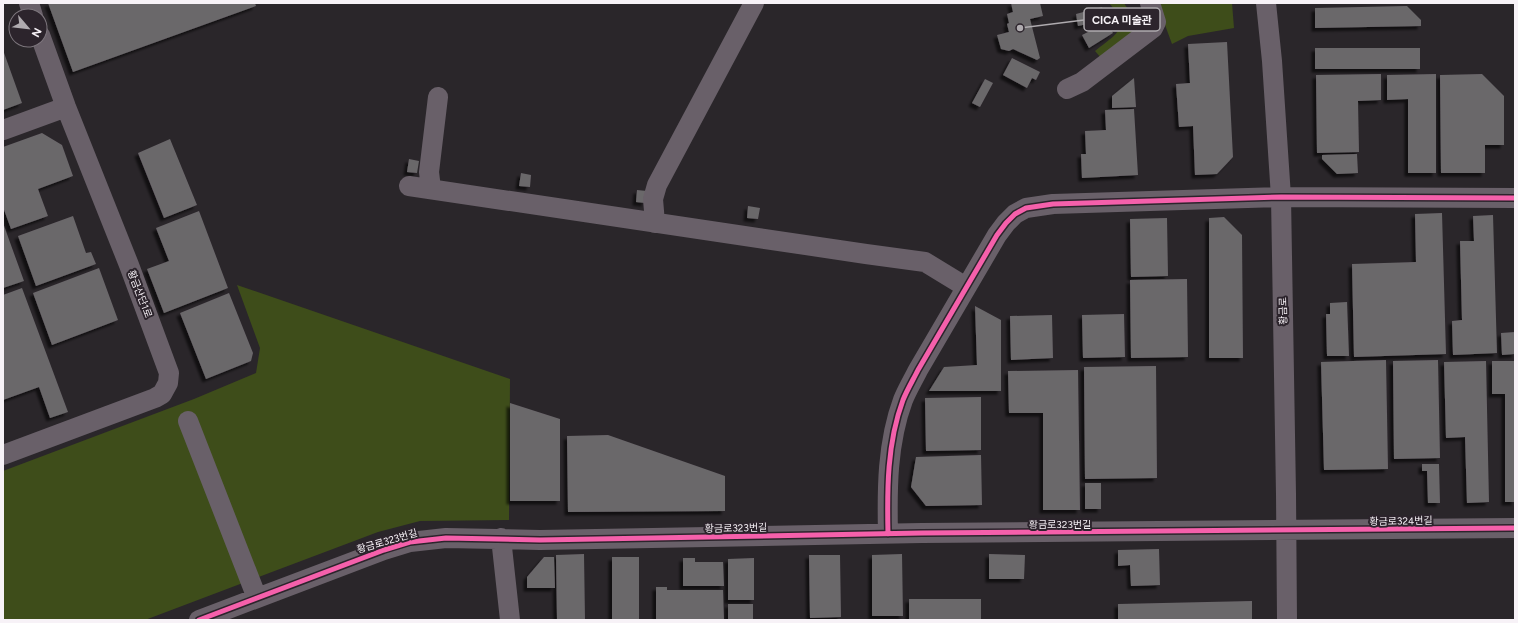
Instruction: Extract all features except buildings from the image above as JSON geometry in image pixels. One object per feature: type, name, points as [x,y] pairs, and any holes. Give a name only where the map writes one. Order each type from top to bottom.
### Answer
[{"type":"street","points":[[656,222],[653,199],[657,185],[754,3]]},
{"type":"street","points":[[1067,89],[1082,82],[1153,28],[1156,22],[1150,3]]},
{"type":"street","name":"황금로","points":[[1266,3],[1272,61],[1281,197],[1287,531],[1287,620]]},
{"type":"street","name":"황금산단1로","points":[[3,456],[155,398],[162,394],[168,383],[169,373],[162,350],[66,107],[45,48]]},
{"type":"street","points":[[431,189],[429,172],[438,97]]},
{"type":"street","points":[[3,130],[66,107]]},
{"type":"street","points":[[409,186],[918,260],[925,262],[966,287]]},
{"type":"street","points":[[888,534],[887,506],[889,462],[894,434],[903,402],[918,370],[966,287],[1006,223],[1015,214],[1026,208],[1053,204],[1281,197],[1513,196]]},
{"type":"street","points":[[188,421],[257,598]]},
{"type":"street","name":"황금로324번길","points":[[1287,531],[1515,528]]},
{"type":"street","name":"황금로323번길","points":[[199,620],[359,558],[410,542],[446,538],[540,540],[888,534],[1287,531]]},
{"type":"street","points":[[501,538],[510,620]]},
{"type":"green space","points":[[1109,3],[1124,3],[1133,12],[1145,12],[1148,20],[1102,59],[1095,51],[1115,35],[1120,25],[1116,12]]},
{"type":"green space","points":[[1157,3],[1232,3],[1234,28],[1188,36],[1172,44]]},
{"type":"green space","points":[[237,285],[510,379],[509,520],[420,521],[378,532],[145,620],[3,620],[3,471],[194,399],[256,373],[260,348]]},
{"type":"cycle path","points":[[888,534],[889,467],[894,433],[903,400],[918,370],[997,235],[1015,214],[1026,208],[1053,204],[1281,197],[1515,198]]},
{"type":"cycle path","points":[[199,620],[384,550],[410,542],[446,538],[540,540],[922,533],[1515,528]]},
{"type":"place","name":"CICA 미술관","points":[[1020,28]]}]
